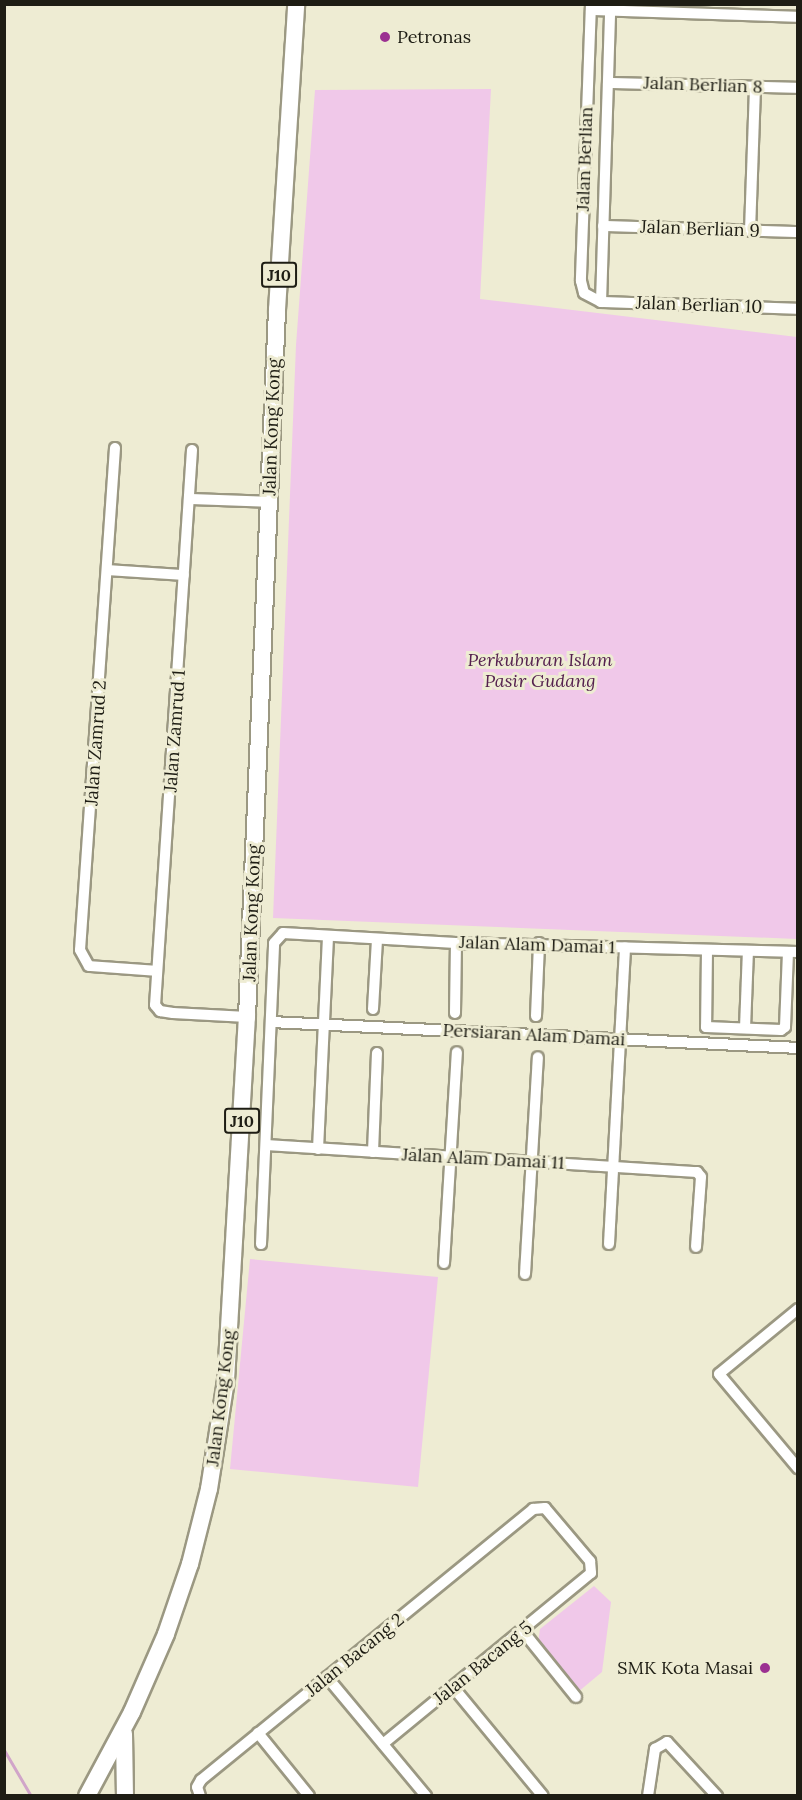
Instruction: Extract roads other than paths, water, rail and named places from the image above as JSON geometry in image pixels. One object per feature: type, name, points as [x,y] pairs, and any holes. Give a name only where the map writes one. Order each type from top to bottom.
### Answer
[{"type":"main road","name":"Jalan Kong Kong","points":[[87,1796],[125,1724],[166,1634],[208,1489],[226,1380],[248,1017],[269,502],[296,4]]},
{"type":"main road","points":[[295,30],[309,4]]},
{"type":"main road","points":[[125,1724],[122,1755],[125,1796]]},
{"type":"street","points":[[591,7],[610,11],[798,16]]},
{"type":"street","name":"Jalan Berlian","points":[[591,7],[581,281],[587,297],[601,302]]},
{"type":"street","points":[[601,302],[610,11]]},
{"type":"street","name":"Jalan Berlian 8","points":[[608,82],[798,88]]},
{"type":"street","points":[[750,231],[755,87]]},
{"type":"street","name":"Jalan Berlian 9","points":[[603,226],[798,232]]},
{"type":"street","name":"Jalan Berlian 10","points":[[601,302],[798,309]]},
{"type":"street","name":"Jalan Zamrud 2","points":[[115,448],[80,950],[89,966],[157,971]]},
{"type":"street","name":"Jalan Zamrud 1","points":[[192,450],[155,998],[160,1011],[248,1017]]},
{"type":"street","points":[[189,499],[269,502]]},
{"type":"street","points":[[108,570],[184,574]]},
{"type":"street","name":"Jalan Alam Damai 1","points":[[271,1022],[274,943],[284,933],[456,943],[793,952]]},
{"type":"street","points":[[318,1149],[328,936]]},
{"type":"street","points":[[373,1009],[377,940]]},
{"type":"street","points":[[455,1013],[456,943]]},
{"type":"street","points":[[536,1016],[539,944]]},
{"type":"street","points":[[609,1244],[625,947]]},
{"type":"street","points":[[707,950],[706,1027],[745,1028],[785,1027],[793,952]]},
{"type":"street","points":[[745,1028],[748,951]]},
{"type":"street","points":[[261,1244],[271,1022]]},
{"type":"street","name":"Persiaran Alam Damai","points":[[271,1022],[798,1048]]},
{"type":"street","points":[[444,1263],[458,1052]]},
{"type":"street","points":[[373,1152],[377,1053]]},
{"type":"street","points":[[525,1274],[538,1057]]},
{"type":"street","name":"Jalan Alam Damai 11","points":[[266,1145],[699,1173],[696,1247]]},
{"type":"street","points":[[797,1311],[719,1374],[798,1468]]},
{"type":"street","name":"Jalan Bacang 5","points":[[383,1744],[591,1573],[592,1565],[548,1510],[537,1507],[522,1518]]},
{"type":"street","name":"Jalan Bacang 2","points":[[200,1796],[197,1787],[201,1780],[522,1518]]},
{"type":"street","points":[[522,1630],[576,1697]]},
{"type":"street","points":[[327,1677],[426,1796]]},
{"type":"street","points":[[453,1687],[543,1796]]},
{"type":"street","points":[[258,1734],[309,1796]]},
{"type":"street","points":[[648,1796],[655,1749],[667,1742],[717,1796]]},
{"type":"waterway","points":[[4,1750],[31,1796]]},
{"type":"place","name":"Petronas","points":[[385,37]]},
{"type":"place","name":"SMK Kota Masai","points":[[765,1668]]},
{"type":"park label","name":"Perkuburan Islam Pasir Gudang","points":[[540,671]]}]
